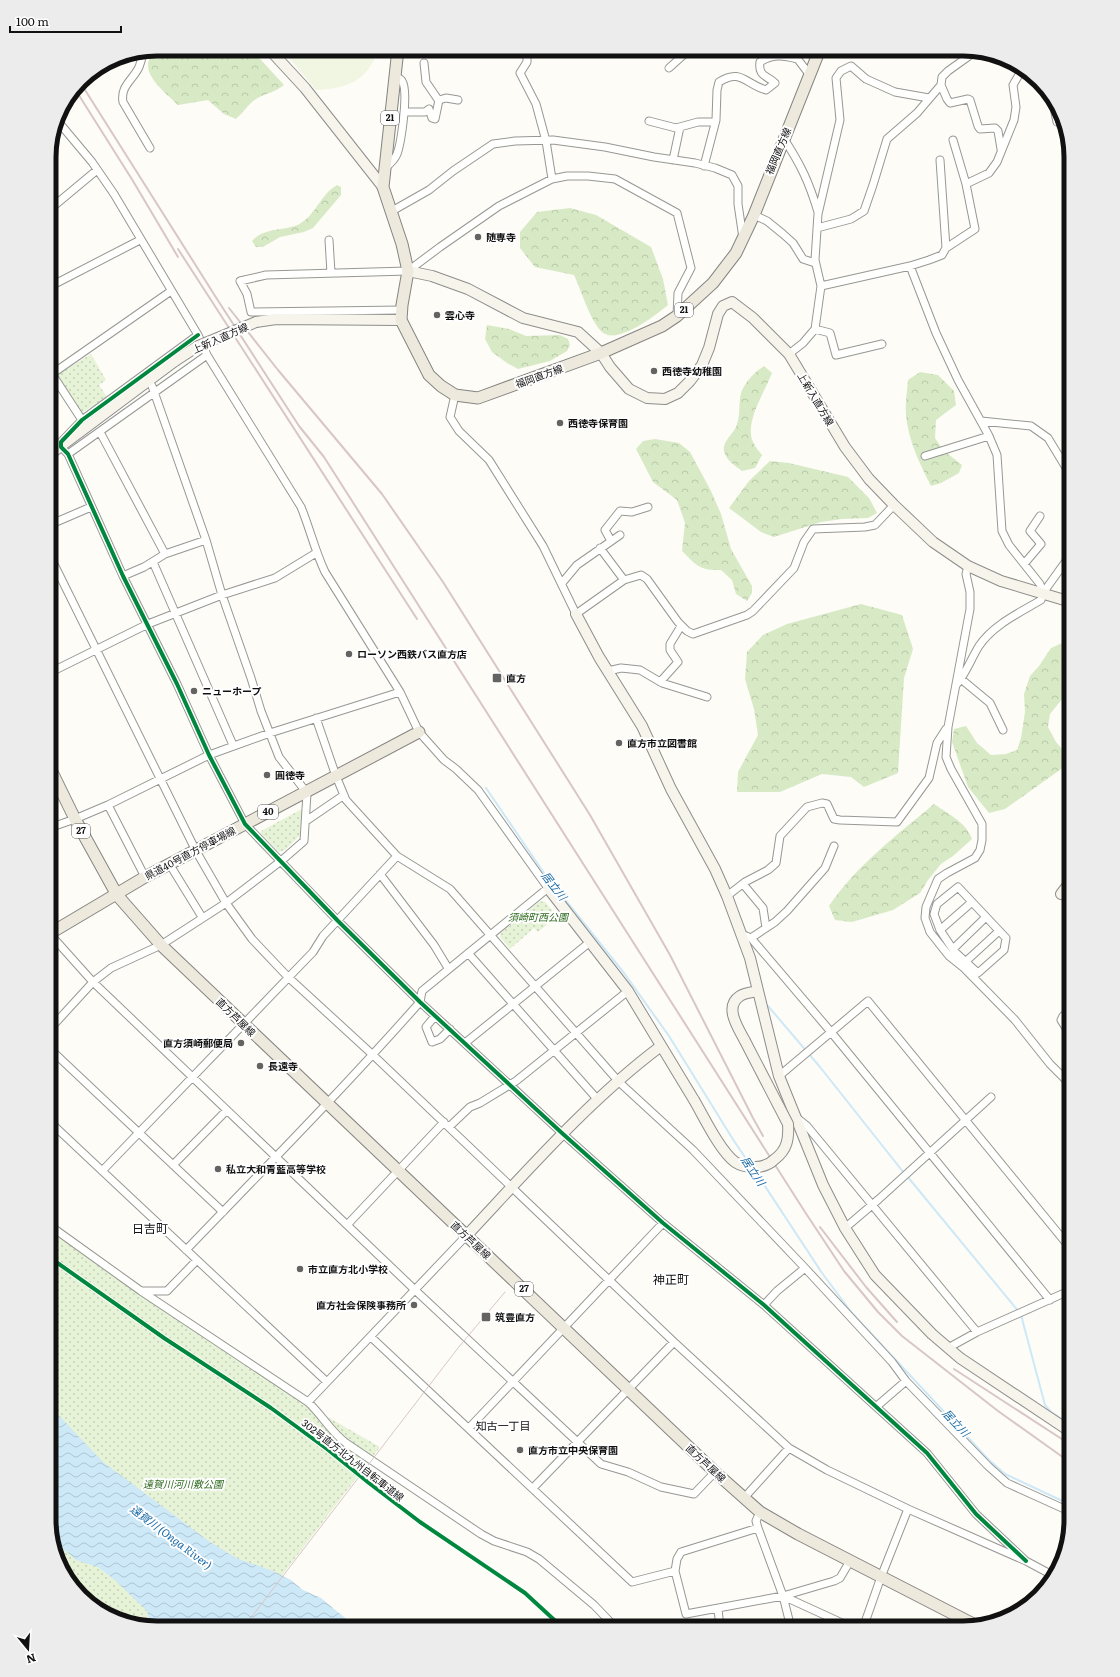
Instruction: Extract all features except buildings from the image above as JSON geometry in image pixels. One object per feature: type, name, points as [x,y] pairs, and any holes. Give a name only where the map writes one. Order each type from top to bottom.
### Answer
[{"type":"main road","name":"21","points":[[397,56],[383,187],[402,244],[408,271],[401,315]]},
{"type":"main road","name":"福岡直方線","points":[[401,315],[429,374],[441,386],[455,395],[478,398],[601,353],[662,326],[677,316],[713,283],[736,253],[754,215],[817,56]]},
{"type":"main road","name":"県道40号直方停車場線","points":[[56,930],[145,877],[307,793],[419,732]]},
{"type":"main road","name":"直方芦屋線","points":[[56,780],[75,819],[117,895],[161,945],[715,1472],[760,1512],[798,1534],[967,1621]]},
{"type":"street","points":[[275,56],[305,88],[383,187]]},
{"type":"street","points":[[527,56],[527,62],[520,72],[536,104],[546,141],[552,179]]},
{"type":"street","points":[[669,68],[682,56]]},
{"type":"street","points":[[704,166],[717,112],[717,85],[719,82],[732,76],[739,76],[759,88],[766,90],[775,83],[760,73],[758,70],[760,62],[776,56]]},
{"type":"street","points":[[786,56],[797,59]]},
{"type":"street","points":[[795,56],[809,74]]},
{"type":"street","points":[[969,56],[942,77],[941,85],[950,103],[968,99],[970,100],[980,129],[995,128],[998,132],[1001,150]]},
{"type":"street","points":[[142,57],[139,68],[125,86],[122,95],[123,102],[150,148]]},
{"type":"street","points":[[405,112],[425,112],[429,109],[432,118],[435,119],[439,101],[426,82],[424,63]]},
{"type":"street","points":[[789,354],[804,343],[815,330],[821,286],[815,263],[818,214],[836,143],[840,120],[836,78],[841,71],[851,66],[866,79],[894,92],[929,98]]},
{"type":"street","points":[[966,184],[989,173],[997,162],[1014,120],[1016,107],[1013,85],[1020,74]]},
{"type":"street","points":[[385,168],[392,163],[397,154],[405,112],[405,91],[403,82],[395,76]]},
{"type":"street","points":[[817,228],[851,219],[864,211],[887,139],[917,113],[941,85]]},
{"type":"street","points":[[439,101],[446,98],[458,100]]},
{"type":"street","points":[[649,122],[676,128],[698,122],[715,122]]},
{"type":"street","points":[[61,125],[114,194],[198,336],[207,355],[301,507],[309,525],[316,553],[325,572],[400,692],[419,732],[444,760],[462,773],[478,790],[548,888],[628,990],[723,1149],[735,1162],[747,1167],[761,1167],[773,1161],[782,1153],[789,1135],[788,1124],[734,1018],[732,1007],[740,995],[758,991]]},
{"type":"street","points":[[672,160],[680,127]]},
{"type":"street","points":[[784,139],[800,163],[810,185],[818,214]]},
{"type":"street","points":[[392,211],[429,190],[453,171],[493,144],[516,141],[553,140],[605,147],[704,166],[732,175],[738,186],[738,204],[743,238]]},
{"type":"street","points":[[821,286],[910,266],[942,255],[946,248],[975,229],[966,184],[953,140]]},
{"type":"street","points":[[940,160],[946,248]]},
{"type":"street","points":[[56,204],[97,170]]},
{"type":"street","points":[[408,271],[499,206],[552,179],[580,176],[615,179],[677,213],[691,268],[678,293],[677,316]]},
{"type":"street","points":[[754,215],[767,221],[783,234],[793,243],[803,259],[815,263]]},
{"type":"street","points":[[56,281],[140,240]]},
{"type":"street","points":[[329,240],[331,273]]},
{"type":"street","points":[[910,266],[939,339],[958,380],[989,436],[997,455],[1002,531],[1009,545],[1040,584],[1043,593]]},
{"type":"street","points":[[401,315],[251,312],[247,294],[240,281],[266,275],[408,271],[432,276],[468,289],[523,318],[578,332],[601,353]]},
{"type":"street","points":[[56,371],[171,291]]},
{"type":"street","name":"上新入直方線","points":[[601,353],[610,367],[629,389],[647,398],[665,399],[678,394],[702,365],[709,348],[718,314],[723,306],[732,302],[753,318],[789,354],[845,447],[869,479],[933,542],[968,566],[1001,581],[1064,600]]},
{"type":"street","name":"上新入直方線","points":[[56,453],[64,450],[175,361],[198,346],[256,322],[276,318],[401,315]]},
{"type":"street","points":[[815,330],[830,333],[836,355],[882,344]]},
{"type":"street","points":[[198,336],[82,420],[60,442],[123,576],[148,624],[209,755],[245,824],[338,921],[420,1002],[563,1134],[663,1223],[764,1305],[928,1453],[976,1514],[1026,1561]]},
{"type":"street","points":[[64,450],[100,432],[153,389],[207,355]]},
{"type":"street","points":[[56,383],[82,420]]},
{"type":"street","points":[[56,1022],[93,982],[111,968],[123,961],[161,945],[202,917],[226,903],[281,861],[304,841],[307,793],[279,757],[222,595],[206,540],[153,389]]},
{"type":"street","points":[[455,395],[450,417],[459,432],[489,460],[543,546],[562,582],[576,614],[608,671],[642,726],[672,789],[715,869],[746,936],[779,1076],[823,1185],[845,1228],[876,1275],[932,1334],[960,1358],[1064,1427]]},
{"type":"street","points":[[981,421],[1031,426],[1048,438],[1064,464]]},
{"type":"street","points":[[100,432],[166,554]]},
{"type":"street","points":[[925,456],[989,436]]},
{"type":"street","points":[[576,614],[624,580],[641,575],[647,579],[681,626],[694,634],[747,615],[753,611],[794,568],[804,542],[814,529],[865,527],[875,525],[894,505]]},
{"type":"street","points":[[56,522],[91,507]]},
{"type":"street","points":[[611,541],[605,530],[620,511],[632,512],[648,507]]},
{"type":"street","points":[[1024,564],[1040,544],[1030,531],[1040,516]]},
{"type":"street","points":[[562,582],[576,565],[620,535]]},
{"type":"street","points":[[123,576],[144,567],[166,554],[206,540]]},
{"type":"street","points":[[600,548],[624,580]]},
{"type":"street","points":[[56,670],[148,624],[222,595],[275,578],[316,553]]},
{"type":"street","points":[[153,562],[233,745]]},
{"type":"street","points":[[955,687],[979,646],[989,634],[1010,618],[1041,600],[1043,593],[1064,564]]},
{"type":"street","points":[[968,566],[966,574],[970,592],[970,609],[948,727],[946,757],[951,769],[982,824],[982,840],[980,850],[975,858],[938,879],[926,907],[925,918],[930,932],[949,956],[963,964],[978,973],[1004,950],[1006,938],[958,887],[936,904],[934,914],[940,930],[963,964],[1015,1020],[1050,1064],[1064,1076]]},
{"type":"street","points":[[56,568],[196,851],[226,903],[252,939],[288,977],[373,1055],[674,1342],[789,1448],[827,1470],[908,1509],[1026,1561],[1049,1573]]},
{"type":"street","points":[[660,682],[678,662],[670,650],[670,644],[681,626]]},
{"type":"street","points":[[608,671],[621,668],[640,670],[660,682],[677,689],[707,697]]},
{"type":"street","points":[[961,679],[990,703],[1003,730]]},
{"type":"street","points":[[56,826],[108,805],[209,755],[233,745],[400,692]]},
{"type":"street","points":[[316,718],[346,800],[396,856],[450,889],[619,1082],[693,1150],[806,1268],[892,1362],[906,1381],[988,1466],[1007,1483],[1064,1509]]},
{"type":"street","points":[[727,896],[743,884],[768,870],[776,863],[780,836],[807,808],[822,803],[827,804],[834,819],[897,822],[929,778],[937,743],[948,727]]},
{"type":"street","points":[[306,821],[344,795]]},
{"type":"street","points":[[108,805],[145,877]]},
{"type":"street","points":[[746,936],[766,928],[787,912],[825,868],[834,846]]},
{"type":"street","points":[[102,1171],[312,952],[324,936],[396,856]]},
{"type":"street","points":[[170,864],[202,917]]},
{"type":"street","points":[[380,874],[434,945],[448,968]]},
{"type":"street","points":[[743,884],[762,908],[766,928]]},
{"type":"street","points":[[186,1250],[276,1158],[373,1055],[420,1002],[422,991],[448,968],[548,888]]},
{"type":"street","points":[[1061,894],[1064,890]]},
{"type":"street","points":[[940,930],[972,902]]},
{"type":"street","points":[[953,950],[986,917]]},
{"type":"street","points":[[963,964],[998,931]]},
{"type":"street","points":[[746,936],[831,1032],[1050,1300]]},
{"type":"street","points":[[56,942],[93,982],[276,1158],[601,1464],[628,1472],[661,1487],[694,1494],[715,1472]]},
{"type":"street","points":[[465,1043],[514,1005],[590,942]]},
{"type":"street","points":[[468,953],[598,1100]]},
{"type":"street","points":[[347,1225],[398,1171],[446,1125],[470,1107],[480,1103],[510,1085],[628,990]]},
{"type":"street","points":[[779,1076],[868,1001],[1064,1240]]},
{"type":"street","points":[[1064,1015],[1061,1020],[1064,1025]]},
{"type":"street","points":[[435,1016],[426,1027],[432,1042],[440,1039],[450,1029]]},
{"type":"street","points":[[308,1402],[563,1134],[598,1100],[661,1046]]},
{"type":"street","points":[[56,1055],[223,1212]]},
{"type":"street","points":[[845,1228],[930,1154],[965,1119],[991,1097]]},
{"type":"street","points":[[173,1165],[227,1110]]},
{"type":"street","points":[[795,1117],[807,1126],[977,1332]]},
{"type":"street","points":[[56,1128],[327,1382]]},
{"type":"street","points":[[470,1428],[663,1223]]},
{"type":"street","points":[[56,1230],[141,1292],[308,1402],[317,1410],[337,1437],[481,1534],[494,1541],[526,1552],[539,1559],[594,1605],[609,1621]]},
{"type":"street","points":[[141,1292],[167,1291],[197,1260]]},
{"type":"street","points":[[764,1305],[806,1268]]},
{"type":"street","points":[[948,1348],[977,1332],[1064,1293]]},
{"type":"street","points":[[371,1337],[470,1428],[632,1582],[675,1571]]},
{"type":"street","points":[[533,1488],[674,1342]]},
{"type":"street","points":[[877,1406],[906,1381]]},
{"type":"street","points":[[744,1498],[789,1448]]},
{"type":"street","points":[[865,1621],[908,1509]]},
{"type":"street","points":[[760,1512],[756,1521],[783,1596],[789,1621]]},
{"type":"street","points":[[758,1528],[682,1552],[677,1559],[675,1571],[686,1614],[783,1596],[838,1580],[850,1561]]},
{"type":"street","points":[[783,1596],[838,1621]]},
{"type":"street","points":[[718,1609],[719,1621]]},
{"type":"green space","points":[[257,56],[284,85],[250,103],[236,119],[224,114],[208,100],[178,105],[158,86],[153,79],[149,72],[148,64],[150,57]]},
{"type":"green space","points":[[288,56],[376,56],[368,69],[355,81],[347,85],[316,90]]},
{"type":"green space","points":[[337,185],[341,187],[341,195],[313,228],[304,232],[280,237],[263,247],[256,247],[252,241],[257,236],[270,231],[289,228],[301,223],[311,214],[326,194]]},
{"type":"green space","points":[[570,208],[596,215],[651,247],[663,279],[668,305],[635,328],[616,335],[607,335],[601,331],[593,319],[574,275],[535,267],[520,248],[520,232],[537,212]]},
{"type":"green space","points":[[487,325],[509,329],[526,336],[560,335],[568,339],[570,345],[567,351],[550,361],[518,369],[492,352],[485,339]]},
{"type":"green space","points":[[91,354],[106,380],[99,385],[107,397],[80,414],[57,375]]},
{"type":"green space","points":[[764,366],[772,373],[756,407],[751,426],[751,434],[754,444],[762,455],[755,468],[742,471],[729,460],[725,454],[724,448],[726,441],[735,430],[737,424],[740,399],[743,389],[752,376]]},
{"type":"green space","points":[[920,372],[938,375],[954,391],[956,405],[936,420],[935,438],[943,450],[962,465],[959,473],[941,483],[931,486],[912,443],[906,415],[908,380]]},
{"type":"green space","points":[[655,439],[679,443],[690,452],[711,491],[721,514],[731,549],[752,586],[752,593],[747,601],[736,594],[732,580],[721,570],[703,568],[691,560],[682,551],[685,523],[677,500],[653,482],[636,449],[643,441]]},
{"type":"green space","points":[[770,461],[789,463],[848,477],[869,498],[877,513],[868,518],[842,519],[821,522],[774,537],[761,532],[729,508],[749,481]]},
{"type":"green space","points":[[861,604],[902,615],[913,649],[904,678],[898,773],[864,787],[851,777],[822,774],[780,792],[737,792],[738,772],[758,735],[754,709],[745,679],[747,652],[763,635],[787,624]]},
{"type":"green space","points":[[1064,642],[1064,697],[1050,714],[1048,727],[1056,742],[1064,751],[1064,767],[1005,809],[989,813],[968,787],[952,742],[954,729],[966,726],[977,743],[991,755],[1006,754],[1017,750],[1021,738],[1025,712],[1024,694],[1030,676],[1051,648]]},
{"type":"green space","points":[[934,804],[961,823],[966,828],[972,839],[953,856],[941,864],[920,893],[893,910],[852,922],[835,920],[829,906],[851,878],[892,839]]},
{"type":"green space","points":[[302,809],[300,835],[285,850],[279,852],[261,834],[261,831]]},
{"type":"green space","name":"須崎町西公園","points":[[540,901],[545,902],[557,916],[538,932],[534,928],[510,949],[500,937],[501,933]]},
{"type":"green space","name":"遠賀川河川敷公園","points":[[56,1236],[298,1400],[380,1447],[247,1621],[150,1621],[124,1616],[112,1611],[95,1600],[77,1582],[70,1571],[59,1546],[57,1533]]},
{"type":"water","name":"遠賀川 (Onga River)","points":[[56,1412],[103,1462],[210,1542],[236,1558],[273,1571],[291,1580],[303,1590],[321,1598],[349,1621],[149,1621],[147,1611],[116,1581],[98,1567],[76,1560],[59,1545],[57,1533]]},
{"type":"waterway","name":"居立川","points":[[486,788],[546,876],[624,973],[669,1036],[749,1163]]},
{"type":"waterway","points":[[768,1006],[820,1067],[904,1173]]},
{"type":"waterway","name":"居立川","points":[[755,1171],[822,1273],[852,1313],[988,1459],[1005,1474],[1064,1502]]},
{"type":"waterway","points":[[907,1176],[1019,1312]]},
{"type":"waterway","points":[[1021,1315],[1045,1405],[1051,1412],[1064,1420]]},
{"type":"tram line","points":[[248,1621],[458,1348],[505,1292]]},
{"type":"railway","points":[[84,88],[299,426],[324,457],[844,1271],[878,1312],[902,1336],[998,1411],[1064,1458]]},
{"type":"railway","points":[[78,94],[133,181],[178,257]]},
{"type":"railway","points":[[178,249],[417,619]]},
{"type":"railway","points":[[229,308],[278,370],[382,494],[443,582],[590,815],[670,955],[763,1136]]},
{"type":"railway","points":[[820,1227],[866,1287],[897,1322]]},
{"type":"railway","points":[[954,1369],[1064,1440]]},
{"type":"cycle path","points":[[198,335],[82,420],[61,442],[61,447],[68,454],[123,576],[177,684],[209,755],[245,824],[338,921],[420,1002],[563,1134],[663,1223],[764,1305],[927,1453],[976,1514],[1026,1561]]},
{"type":"cycle path","name":"302号直方北九州自転車道線","points":[[56,1262],[164,1338],[271,1408],[327,1449],[420,1522],[525,1593],[555,1621]]},
{"type":"place","name":"随専寺","points":[[478,237]]},
{"type":"place","name":"雲心寺","points":[[437,315]]},
{"type":"place","name":"西徳寺幼稚園","points":[[654,371]]},
{"type":"place","name":"西徳寺保育園","points":[[560,423]]},
{"type":"place","name":"ローソン西鉄バス直方店","points":[[349,654]]},
{"type":"place","name":"直方","points":[[497,678]]},
{"type":"place","name":"ニューホープ","points":[[194,691]]},
{"type":"place","name":"直方市立図書館","points":[[619,743]]},
{"type":"place","name":"圓徳寺","points":[[267,775]]},
{"type":"place","name":"直方須崎郵便局","points":[[241,1043]]},
{"type":"place","name":"長遠寺","points":[[260,1066]]},
{"type":"place","name":"私立大和青藍高等学校","points":[[218,1169]]},
{"type":"place","name":"市立直方北小学校","points":[[300,1269]]},
{"type":"place","name":"直方社会保険事務所","points":[[414,1305]]},
{"type":"place","name":"筑豊直方","points":[[486,1317]]},
{"type":"place","name":"直方市立中央保育園","points":[[520,1450]]},
{"type":"district","name":"日吉町","points":[[150,1229]]},
{"type":"district","name":"神正町","points":[[671,1280]]},
{"type":"district","name":"知古一丁目","points":[[503,1426]]}]
